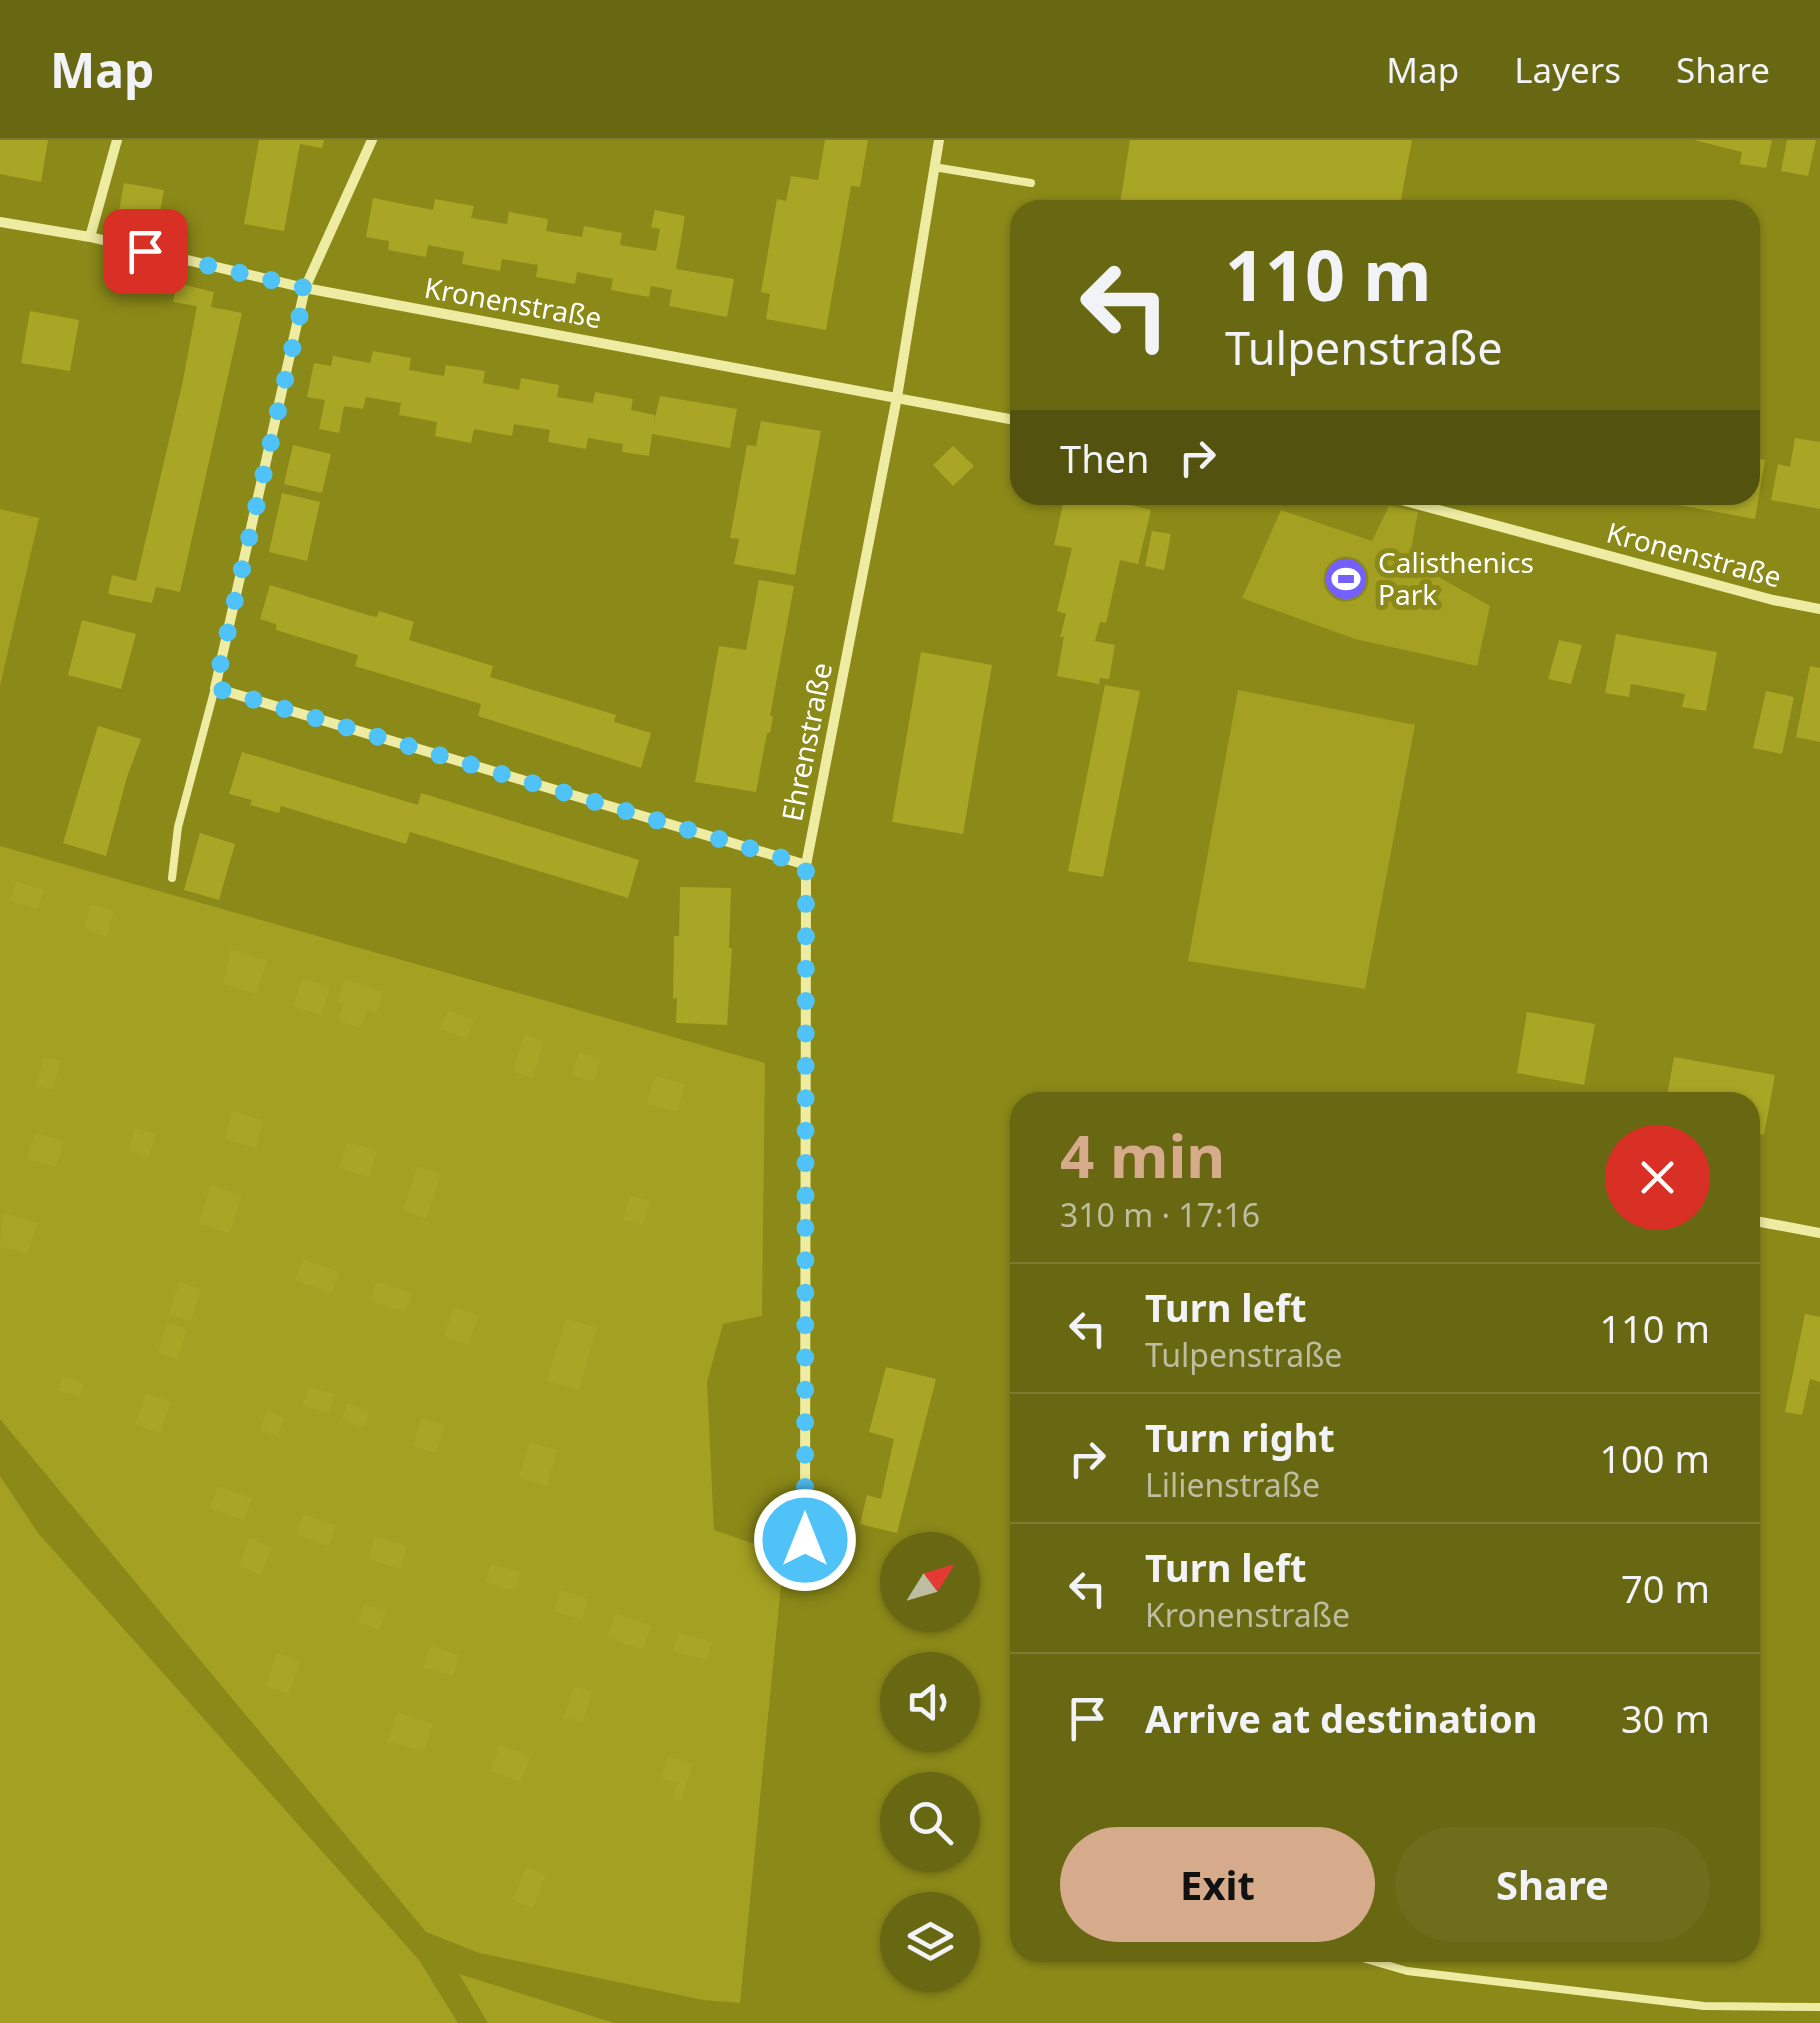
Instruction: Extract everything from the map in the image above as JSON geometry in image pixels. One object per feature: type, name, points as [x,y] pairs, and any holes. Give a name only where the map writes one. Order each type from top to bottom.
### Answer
[{"type":"street","points":[[90,237],[117,140]]},
{"type":"street","points":[[372,140],[306,288],[215,688],[806,865]]},
{"type":"street","name":"Ehrenstraße","points":[[805,1540],[806,865],[897,397],[939,140]]},
{"type":"street","name":"Kronenstraße","points":[[0,222],[90,237],[306,288],[1010,418]]},
{"type":"street","name":"Kronenstraße","points":[[1420,505],[1773,600],[1820,609]]},
{"type":"street","points":[[1760,1222],[1820,1233]]},
{"type":"lane","points":[[934,167],[1031,184]]},
{"type":"lane","points":[[172,878],[178,827],[215,688]]},
{"type":"lane","points":[[1377,1962],[1408,1971],[1684,2004],[1820,2007]]},
{"type":"shaded area","name":"Calisthenics Park","points":[[1389,506],[1418,512],[1409,560],[1490,606],[1477,666],[1355,639],[1242,598],[1281,510],[1372,541]]},
{"type":"shaded area","points":[[0,509],[39,518],[0,686]]},
{"type":"shaded area","points":[[1238,690],[1415,725],[1365,989],[1188,961]]},
{"type":"shaded area","points":[[0,846],[765,1063],[762,1316],[723,1324],[707,1382],[714,1530],[784,1554],[740,2003],[703,2000],[479,1953],[426,1932],[0,1419]]},
{"type":"shaded area","points":[[0,1476],[38,1533],[419,1960],[458,2023],[0,2023]]},
{"type":"shaded area","points":[[459,1974],[614,2023],[488,2023]]},
{"type":"building","points":[[0,140],[48,140],[41,182],[0,174]]},
{"type":"building","points":[[259,140],[324,140],[322,148],[300,144],[284,231],[244,224]]},
{"type":"building","points":[[825,140],[868,140],[860,187],[851,186],[826,330],[766,319],[770,294],[761,292],[777,199],[786,201],[791,176],[818,180]]},
{"type":"building","points":[[1130,140],[1412,140],[1401,200],[1121,200]]},
{"type":"building","points":[[1694,140],[1772,140],[1766,168],[1740,164],[1742,152]]},
{"type":"building","points":[[1787,140],[1816,140],[1808,176],[1781,171]]},
{"type":"building","points":[[124,183],[164,190],[157,228],[117,222]]},
{"type":"building","points":[[373,198],[433,210],[435,199],[474,206],[471,218],[507,224],[509,212],[548,219],[546,231],[582,237],[584,226],[622,233],[620,245],[656,251],[660,229],[651,227],[655,210],[685,216],[676,269],[734,279],[727,317],[669,306],[672,290],[651,286],[649,297],[611,290],[613,279],[577,272],[575,284],[536,277],[538,265],[502,259],[500,271],[462,264],[464,252],[428,245],[426,257],[388,250],[389,241],[366,237]]},
{"type":"building","points":[[177,283],[214,292],[211,307],[242,313],[180,592],[156,587],[152,603],[108,594],[112,575],[136,581],[182,385],[197,306],[173,302]]},
{"type":"building","points":[[30,311],[79,320],[70,371],[21,363]]},
{"type":"building","points":[[373,351],[411,358],[409,370],[444,376],[446,365],[485,371],[483,383],[519,390],[521,378],[559,385],[557,397],[593,403],[595,392],[633,399],[631,410],[655,415],[653,427],[660,396],[737,409],[730,448],[652,434],[649,456],[622,452],[623,444],[588,438],[586,449],[548,442],[550,430],[514,424],[512,436],[474,429],[471,443],[435,436],[437,422],[399,415],[401,403],[366,397],[363,409],[344,406],[339,433],[319,429],[325,400],[307,397],[314,363],[331,366],[333,356],[370,363]]},
{"type":"building","points":[[761,421],[821,431],[795,575],[734,564],[739,539],[730,538],[747,445],[756,446]]},
{"type":"building","points":[[1795,438],[1820,442],[1820,509],[1771,500],[1778,464],[1790,467]]},
{"type":"building","points":[[293,445],[331,454],[322,493],[284,484]]},
{"type":"building","points":[[953,446],[974,466],[953,486],[933,465]]},
{"type":"building","points":[[1760,459],[1765,460],[1760,490]]},
{"type":"building","points":[[282,493],[320,502],[307,561],[269,552]]},
{"type":"building","points":[[1063,505],[1130,505],[1151,510],[1138,564],[1120,560],[1106,623],[1100,622],[1095,641],[1115,645],[1109,679],[1100,678],[1099,684],[1057,676],[1066,614],[1057,611],[1072,548],[1054,545]]},
{"type":"building","points":[[1678,505],[1757,505],[1755,519]]},
{"type":"building","points":[[1152,531],[1171,534],[1164,570],[1145,566]]},
{"type":"building","points":[[759,580],[794,586],[770,733],[756,792],[695,782],[719,646],[746,650]]},
{"type":"building","points":[[270,585],[371,616],[377,617],[379,611],[414,622],[409,640],[493,666],[490,677],[616,715],[614,722],[651,733],[641,768],[478,716],[481,704],[355,666],[358,655],[276,630],[276,624],[260,619]]},
{"type":"building","points":[[82,620],[136,634],[121,689],[68,675]]},
{"type":"building","points":[[1616,634],[1717,652],[1706,711],[1682,707],[1685,694],[1631,684],[1629,697],[1605,693]]},
{"type":"building","points":[[1559,640],[1582,645],[1571,684],[1548,679]]},
{"type":"building","points":[[921,652],[992,665],[963,834],[892,822]]},
{"type":"building","points":[[1810,666],[1820,668],[1820,742],[1796,737]]},
{"type":"building","points":[[1105,685],[1140,691],[1103,877],[1068,871]]},
{"type":"building","points":[[1766,691],[1794,697],[1782,754],[1753,748]]},
{"type":"building","points":[[98,726],[141,739],[106,856],[63,843]]},
{"type":"building","points":[[242,752],[418,805],[421,793],[639,860],[628,898],[410,832],[406,844],[281,806],[279,813],[250,805],[252,800],[229,794]]},
{"type":"building","points":[[200,833],[235,844],[219,900],[184,890]]},
{"type":"building","points":[[16,882],[44,890],[38,909],[10,901]]},
{"type":"building","points":[[680,887],[731,888],[727,1025],[676,1023],[674,936],[679,936]]},
{"type":"building","points":[[91,904],[114,911],[107,937],[84,929]]},
{"type":"building","points":[[231,949],[267,961],[256,994],[223,984]]},
{"type":"building","points":[[302,979],[330,987],[322,1015],[293,1006]]},
{"type":"building","points":[[345,979],[384,992],[376,1013],[367,1010],[361,1028],[338,1021],[344,1004],[337,1002]]},
{"type":"building","points":[[448,1010],[474,1020],[467,1039],[440,1029]]},
{"type":"building","points":[[1527,1012],[1595,1024],[1584,1085],[1517,1073]]},
{"type":"building","points":[[524,1034],[544,1041],[533,1078],[513,1072]]},
{"type":"building","points":[[579,1052],[601,1059],[594,1082],[572,1075]]},
{"type":"building","points":[[44,1057],[61,1061],[53,1090],[36,1085]]},
{"type":"building","points":[[1674,1057],[1775,1075],[1764,1135],[1760,1134],[1760,1092],[1668,1092]]},
{"type":"building","points":[[655,1076],[685,1084],[677,1112],[647,1104]]},
{"type":"building","points":[[232,1111],[263,1120],[256,1148],[225,1139]]},
{"type":"building","points":[[135,1128],[156,1134],[149,1157],[128,1151]]},
{"type":"building","points":[[35,1133],[64,1141],[56,1167],[27,1159]]},
{"type":"building","points":[[347,1142],[377,1151],[369,1177],[339,1168]]},
{"type":"building","points":[[418,1166],[441,1174],[426,1219],[403,1210]]},
{"type":"building","points":[[211,1185],[242,1195],[230,1233],[199,1224]]},
{"type":"building","points":[[630,1196],[650,1201],[643,1225],[623,1219]]},
{"type":"building","points":[[4,1213],[37,1223],[28,1254],[0,1246]]},
{"type":"building","points":[[303,1259],[339,1272],[332,1293],[295,1280]]},
{"type":"building","points":[[179,1282],[201,1289],[191,1321],[169,1314]]},
{"type":"building","points":[[376,1282],[412,1293],[406,1312],[371,1301]]},
{"type":"building","points":[[453,1307],[478,1315],[469,1345],[444,1337]]},
{"type":"building","points":[[1805,1314],[1820,1317],[1820,1382],[1810,1379],[1802,1415],[1785,1412]]},
{"type":"building","points":[[566,1319],[597,1328],[579,1390],[547,1381]]},
{"type":"building","points":[[167,1323],[187,1329],[178,1359],[158,1353]]},
{"type":"building","points":[[886,1367],[936,1379],[897,1532],[860,1524],[867,1495],[881,1499],[894,1439],[869,1432]]},
{"type":"building","points":[[63,1376],[84,1383],[79,1397],[58,1390]]},
{"type":"building","points":[[308,1387],[334,1394],[329,1413],[303,1406]]},
{"type":"building","points":[[146,1394],[171,1402],[160,1433],[135,1424]]},
{"type":"building","points":[[347,1403],[370,1411],[365,1427],[342,1420]]},
{"type":"building","points":[[267,1410],[284,1418],[278,1436],[260,1429]]},
{"type":"building","points":[[422,1418],[445,1425],[436,1453],[413,1446]]},
{"type":"building","points":[[530,1442],[557,1450],[547,1486],[519,1478]]},
{"type":"building","points":[[218,1486],[252,1499],[244,1520],[210,1508]]},
{"type":"building","points":[[303,1514],[336,1525],[329,1546],[296,1535]]},
{"type":"building","points":[[375,1536],[407,1546],[401,1569],[368,1559]]},
{"type":"building","points":[[249,1538],[272,1547],[261,1575],[239,1566]]},
{"type":"building","points":[[491,1564],[520,1572],[515,1591],[486,1582]]},
{"type":"building","points":[[560,1590],[588,1599],[582,1620],[554,1611]]},
{"type":"building","points":[[364,1604],[386,1611],[379,1630],[358,1622]]},
{"type":"building","points":[[616,1613],[651,1626],[643,1650],[607,1637]]},
{"type":"building","points":[[678,1633],[712,1642],[707,1660],[673,1651]]},
{"type":"building","points":[[430,1646],[459,1655],[453,1676],[423,1667]]},
{"type":"building","points":[[277,1653],[300,1661],[289,1694],[266,1686]]},
{"type":"building","points":[[574,1686],[592,1692],[583,1722],[564,1717]]},
{"type":"building","points":[[397,1713],[433,1724],[424,1752],[388,1741]]},
{"type":"building","points":[[500,1745],[530,1756],[521,1782],[490,1771]]},
{"type":"building","points":[[668,1756],[692,1764],[681,1802],[672,1799],[677,1783],[661,1778]]},
{"type":"building","points":[[526,1867],[546,1875],[533,1908],[513,1900]]},
{"type":"place","name":"Calisthenics Park","points":[[1346,579]]},
{"type":"route","points":[[145,251],[306,288],[215,688],[806,865],[805,1540]]}]
